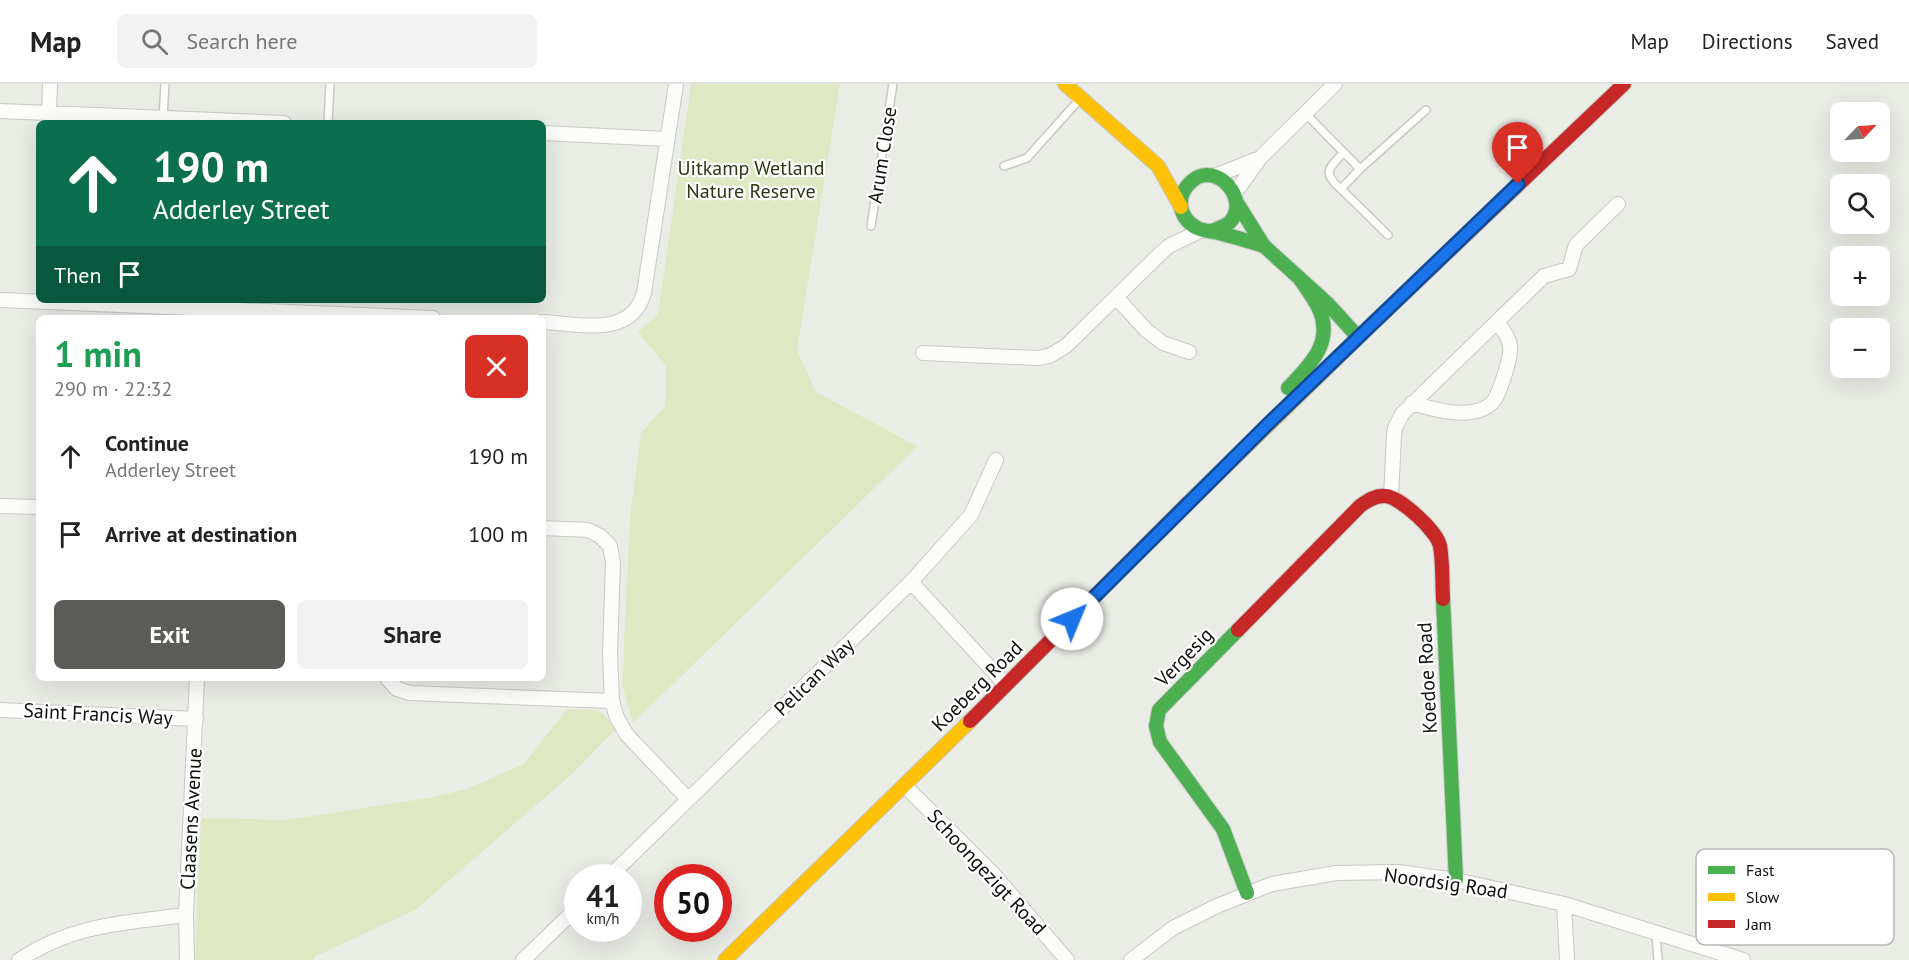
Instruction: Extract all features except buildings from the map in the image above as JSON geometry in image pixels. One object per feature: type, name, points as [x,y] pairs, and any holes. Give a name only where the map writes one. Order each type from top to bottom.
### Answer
[{"type":"street","points":[[49,113],[50,84]]},
{"type":"street","points":[[546,322],[608,325],[624,321],[637,309],[644,293],[676,84]]},
{"type":"street","points":[[1065,84],[1158,166],[1191,225],[1264,246]]},
{"type":"street","points":[[923,353],[1036,358],[1049,356],[1065,346],[1169,246],[1207,230],[1225,226],[1230,222],[1236,210],[1236,198],[1260,158],[1335,84]]},
{"type":"street","name":"Koeberg Road","points":[[725,960],[905,786],[1252,440],[1623,84]]},
{"type":"street","points":[[0,111],[211,120]]},
{"type":"street","points":[[546,134],[668,139]]},
{"type":"street","points":[[1169,246],[1182,211],[1182,194],[1195,178],[1208,176],[1260,158]]},
{"type":"street","points":[[1158,166],[1208,176],[1229,184],[1264,246],[1328,304],[1358,337]]},
{"type":"street","points":[[1391,496],[1395,428],[1402,414],[1544,276],[1569,269],[1576,245],[1618,204]]},
{"type":"street","points":[[1252,440],[1252,427],[1255,422],[1316,357],[1324,343],[1321,313],[1300,279]]},
{"type":"street","points":[[1116,297],[1146,330],[1163,343],[1189,352]]},
{"type":"street","points":[[0,300],[36,301]]},
{"type":"street","points":[[72,303],[361,315]]},
{"type":"street","points":[[1412,403],[1456,411],[1477,411],[1491,404],[1497,394],[1510,351],[1508,339],[1497,322]]},
{"type":"street","name":"Pelican Way","points":[[622,864],[911,582],[971,515],[996,460]]},
{"type":"street","name":"Koedoe Road","points":[[1391,496],[1433,531],[1441,553],[1456,880]]},
{"type":"street","name":"Vergesig","points":[[1247,893],[1223,829],[1160,742],[1155,729],[1156,718],[1159,711],[1360,506],[1375,497],[1391,496]]},
{"type":"street","points":[[0,506],[36,507]]},
{"type":"street","points":[[546,528],[588,531],[600,536],[610,546],[613,562],[610,654],[612,701],[617,718],[627,735],[688,800]]},
{"type":"street","points":[[911,582],[1005,684]]},
{"type":"street","name":"Claasens Avenue","points":[[187,960],[186,915],[197,681]]},
{"type":"street","points":[[390,681],[398,689],[410,693],[612,701]]},
{"type":"street","name":"Saint Francis Way","points":[[0,710],[195,719]]},
{"type":"street","name":"Schoongezigt Road","points":[[905,786],[996,876],[1067,960]]},
{"type":"street","name":"Noordsig Road","points":[[1131,960],[1173,928],[1247,893],[1272,884],[1336,873],[1398,872],[1456,880],[1564,904],[1743,960]]},
{"type":"street","points":[[1564,904],[1567,960]]},
{"type":"street","points":[[19,960],[45,944],[70,933],[105,925],[186,915]]},
{"type":"street","points":[[523,960],[564,920]]},
{"type":"lane","points":[[163,118],[165,84]]},
{"type":"lane","points":[[328,120],[330,84]]},
{"type":"lane","name":"Arum Close","points":[[871,226],[893,84]]},
{"type":"lane","points":[[1004,166],[1027,158],[1081,98]]},
{"type":"lane","points":[[1341,189],[1426,110]]},
{"type":"lane","points":[[1305,112],[1360,169]]},
{"type":"lane","points":[[1343,153],[1330,167],[1330,180],[1388,235]]},
{"type":"lane","points":[[1656,933],[1658,960]]},
{"type":"green space","name":"Uitkamp Wetland Nature Reserve","points":[[691,84],[840,84],[797,350],[816,392],[918,446],[633,723],[622,684],[630,518],[641,433],[665,406],[666,366],[638,332],[658,314]]},
{"type":"green space","points":[[567,709],[601,713],[615,730],[571,775],[415,910],[314,957],[314,960],[195,960],[201,818],[286,820],[434,797],[467,789],[524,764]]},
{"type":"traffic: fast","points":[[1212,231],[1229,223],[1235,214],[1236,204],[1234,194],[1220,179],[1211,175],[1201,176],[1192,181],[1182,195],[1182,209],[1188,221],[1199,229],[1264,246]]},
{"type":"traffic: fast","points":[[1237,203],[1264,246],[1328,304],[1358,337]]},
{"type":"traffic: fast","points":[[1288,388],[1317,354],[1323,334],[1320,311],[1300,279]]},
{"type":"traffic: fast","points":[[1443,599],[1456,880]]},
{"type":"traffic: fast","points":[[1238,630],[1159,710],[1156,726],[1160,742],[1223,829],[1247,893]]},
{"type":"traffic: slow","points":[[1065,84],[1158,166],[1181,207]]},
{"type":"traffic: slow","points":[[1188,503],[1369,327]]},
{"type":"traffic: slow","points":[[725,960],[970,721]]},
{"type":"traffic: jam","points":[[1369,327],[1624,84]]},
{"type":"traffic: jam","points":[[1238,630],[1360,506],[1379,496],[1393,498],[1409,509],[1426,524],[1437,540],[1442,559],[1443,599]]},
{"type":"traffic: jam","points":[[970,721],[1188,503]]},
{"type":"route","points":[[1072,619],[1267,425],[1518,184]]}]
